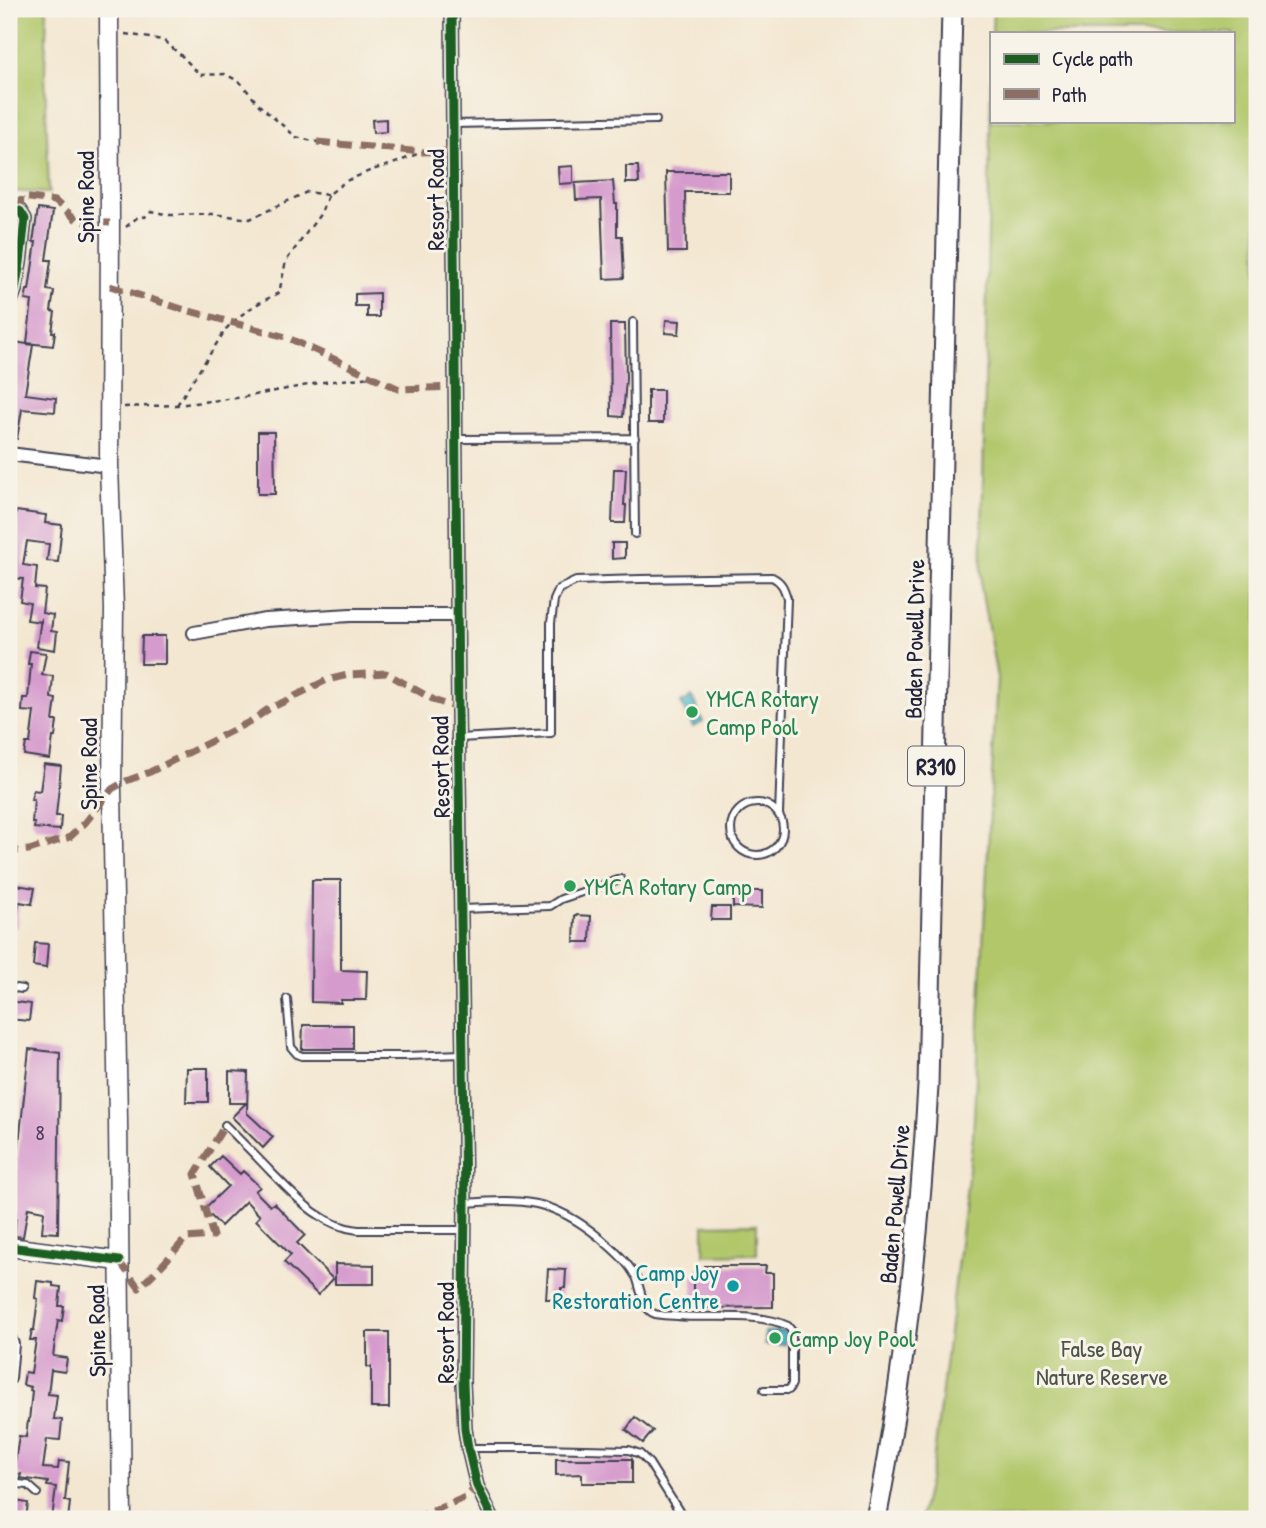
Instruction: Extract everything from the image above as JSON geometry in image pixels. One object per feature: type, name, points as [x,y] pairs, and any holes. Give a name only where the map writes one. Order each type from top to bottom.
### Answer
[{"type":"main road","name":"Spine Road","points":[[108,9],[109,466],[114,608],[112,789],[122,1519]]},
{"type":"main road","name":"Baden Powell Drive","points":[[876,1519],[912,1289],[923,1183],[928,1086],[952,9]]},
{"type":"main road","points":[[9,1247],[119,1261]]},
{"type":"street","name":"Resort Road","points":[[452,9],[465,1203],[463,1382],[468,1448],[477,1486],[493,1519]]},
{"type":"street","points":[[9,208],[20,211],[25,219],[18,280],[9,306]]},
{"type":"street","points":[[9,454],[109,466]]},
{"type":"street","points":[[194,633],[265,620],[351,615],[457,615]]},
{"type":"street","points":[[9,1378],[10,1341]]},
{"type":"lane","points":[[453,124],[656,120]]},
{"type":"lane","points":[[633,322],[635,534]]},
{"type":"lane","points":[[456,439],[635,438]]},
{"type":"lane","points":[[459,738],[551,733],[551,623],[554,600],[559,589],[576,581],[772,578],[783,584],[787,598],[779,814],[783,828],[782,835],[769,852],[756,855],[743,850],[736,843],[732,824],[743,807],[752,803],[763,803],[779,814]]},
{"type":"lane","points":[[775,652],[784,652]]},
{"type":"lane","points":[[461,909],[550,906],[561,899],[621,879]]},
{"type":"lane","points":[[9,987],[22,989]]},
{"type":"lane","points":[[287,999],[291,1047],[302,1056],[462,1054]]},
{"type":"lane","points":[[225,1125],[304,1206],[330,1223],[344,1229],[358,1230],[465,1230]]},
{"type":"lane","points":[[465,1203],[502,1200],[537,1203],[566,1214],[622,1257],[632,1270],[647,1307],[654,1314],[694,1318],[758,1318],[788,1326],[792,1331],[792,1384],[789,1390],[764,1390]]},
{"type":"lane","points":[[468,1448],[629,1450],[640,1454],[649,1463],[684,1519]]},
{"type":"lane","points":[[9,1483],[28,1485],[37,1493]]},
{"type":"path","points":[[109,32],[163,40],[200,75],[225,74],[240,82],[259,105],[296,137],[317,142]]},
{"type":"path","points":[[177,405],[226,329],[261,301],[279,293],[286,261],[321,213],[328,195],[346,181],[422,152]]},
{"type":"path","points":[[110,230],[123,229],[139,216],[145,217],[151,211],[169,215],[214,215],[250,219],[307,191],[328,195]]},
{"type":"path","points":[[110,408],[177,405],[371,377]]},
{"type":"green space","points":[[9,9],[47,9],[45,72],[49,193],[9,191]]},
{"type":"green space","name":"False Bay Nature Reserve","points":[[993,9],[1257,9],[1257,1519],[920,1519],[933,1464],[973,1136],[997,678],[981,588],[990,122],[1234,122],[1234,32],[992,32]]},
{"type":"green space","points":[[757,1224],[757,1254],[704,1255],[704,1225]]},
{"type":"water","name":"YMCA Rotary Camp Pool","points":[[692,697],[703,722],[693,727],[681,703]]},
{"type":"water","name":"Camp Joy Pool","points":[[785,1331],[785,1345],[765,1345],[765,1332]]},
{"type":"building","points":[[386,119],[386,132],[373,133],[372,120]]},
{"type":"building","points":[[573,166],[573,183],[559,184],[558,167]]},
{"type":"building","points":[[626,166],[638,166],[639,183],[626,183]]},
{"type":"building","points":[[666,172],[729,172],[729,192],[685,192],[686,252],[668,252]]},
{"type":"building","points":[[613,181],[617,204],[617,236],[622,236],[624,278],[604,279],[601,199],[576,200],[575,183]]},
{"type":"building","points":[[38,209],[53,211],[46,260],[51,260],[47,290],[54,291],[51,311],[55,312],[53,346],[27,343],[32,301],[25,300],[36,242],[33,242]]},
{"type":"building","points":[[379,293],[379,317],[367,317],[367,306],[355,306],[355,294]]},
{"type":"building","points":[[666,320],[680,321],[679,334],[665,333]]},
{"type":"building","points":[[610,324],[625,324],[626,379],[623,417],[611,416]]},
{"type":"building","points":[[9,341],[33,345],[25,394],[56,398],[55,412],[22,409],[17,439],[9,438]]},
{"type":"building","points":[[648,390],[663,390],[663,423],[648,423]]},
{"type":"building","points":[[258,432],[274,432],[275,494],[258,494]]},
{"type":"building","points":[[614,469],[626,469],[625,523],[612,523]]},
{"type":"building","points":[[16,511],[46,515],[45,523],[62,525],[58,562],[47,561],[49,544],[27,541],[23,565],[37,567],[35,588],[45,589],[42,613],[53,615],[51,631],[57,632],[55,650],[37,647],[40,622],[27,620],[30,603],[20,601],[23,579],[9,578],[9,544],[12,545]]},
{"type":"building","points":[[612,543],[625,543],[625,558],[612,559]]},
{"type":"building","points":[[142,636],[165,636],[165,664],[141,664]]},
{"type":"building","points":[[30,651],[46,653],[42,675],[53,676],[51,698],[56,699],[53,721],[57,721],[50,759],[24,755],[26,743],[30,743],[34,712],[22,711],[23,698],[28,698]]},
{"type":"building","points":[[44,764],[61,766],[56,816],[61,816],[60,830],[34,828],[35,823],[32,823],[33,790],[40,791]]},
{"type":"building","points":[[312,880],[341,880],[341,970],[367,971],[366,1000],[311,1002]]},
{"type":"building","points":[[11,884],[35,888],[32,904],[19,902],[16,928],[9,928]]},
{"type":"building","points":[[733,891],[762,891],[762,908],[733,907]]},
{"type":"building","points":[[712,907],[730,907],[730,920],[711,920]]},
{"type":"building","points":[[575,915],[591,916],[590,942],[574,942]]},
{"type":"building","points":[[35,943],[48,944],[46,968],[33,966]]},
{"type":"building","points":[[9,1001],[31,1004],[29,1021],[9,1019]]},
{"type":"building","points":[[303,1025],[353,1025],[353,1049],[302,1049]]},
{"type":"building","points":[[29,1049],[60,1053],[58,1233],[42,1232],[44,1211],[28,1208],[23,1237],[15,1236],[16,1211],[12,1210]]},
{"type":"building","points":[[187,1068],[208,1068],[208,1102],[186,1102]]},
{"type":"building","points":[[229,1071],[248,1072],[247,1113],[273,1137],[263,1148],[232,1117],[246,1103],[229,1103]]},
{"type":"building","points":[[221,1156],[240,1174],[243,1171],[260,1187],[255,1191],[270,1206],[274,1203],[305,1235],[297,1243],[333,1279],[318,1295],[284,1262],[291,1255],[256,1220],[260,1216],[246,1201],[221,1226],[204,1209],[228,1186],[210,1167]]},
{"type":"building","points":[[335,1264],[374,1265],[374,1284],[335,1284]]},
{"type":"building","name":"Camp Joy Restoration Centre","points":[[704,1266],[766,1266],[765,1273],[773,1273],[773,1307],[705,1308],[705,1301],[693,1301],[693,1274],[704,1274]]},
{"type":"building","points":[[548,1269],[566,1270],[561,1299],[546,1299]]},
{"type":"building","points":[[37,1281],[61,1287],[59,1306],[64,1306],[62,1321],[58,1320],[53,1356],[67,1358],[65,1372],[51,1370],[48,1394],[57,1395],[54,1419],[62,1420],[60,1440],[47,1439],[43,1468],[58,1469],[59,1461],[69,1462],[65,1501],[70,1502],[68,1519],[52,1519],[56,1487],[47,1486],[48,1482],[20,1478],[21,1474],[13,1473],[19,1436],[26,1437],[29,1421],[32,1391],[31,1387],[23,1385],[25,1372],[31,1373],[36,1340],[30,1340],[38,1299],[35,1298]]},
{"type":"building","points":[[367,1332],[389,1332],[389,1408],[371,1408],[371,1367],[367,1367]]},
{"type":"building","points":[[635,1417],[653,1431],[643,1443],[626,1430]]},
{"type":"building","points":[[556,1459],[632,1459],[632,1483],[582,1483],[582,1474],[556,1475]]},
{"type":"building","points":[[9,1500],[28,1503],[26,1519],[9,1517]]},
{"type":"marked path","points":[[317,142],[422,152],[454,151]]},
{"type":"marked path","points":[[20,211],[21,197],[55,201],[78,221],[110,223]]},
{"type":"marked path","points":[[110,286],[286,337],[399,389],[456,387]]},
{"type":"marked path","points":[[9,842],[17,851],[70,837],[112,789],[251,721],[327,680],[348,675],[386,673],[436,701],[458,708]]},
{"type":"marked path","points":[[119,1261],[139,1288],[186,1238],[213,1236],[195,1174],[225,1125]]},
{"type":"marked path","points":[[413,1519],[466,1497],[477,1486]]},
{"type":"cycle path","points":[[452,9],[465,1203],[463,1382],[468,1448],[477,1486],[493,1519]]},
{"type":"cycle path","points":[[9,208],[20,211],[25,219],[20,263],[9,306]]},
{"type":"cycle path","points":[[9,1247],[119,1261]]},
{"type":"place","name":"YMCA Rotary Camp Pool","points":[[692,712]]},
{"type":"place","name":"YMCA Rotary Camp","points":[[570,886]]},
{"type":"place","name":"Camp Joy Restoration Centre","points":[[733,1286]]},
{"type":"place","name":"Camp Joy Pool","points":[[775,1338]]}]
